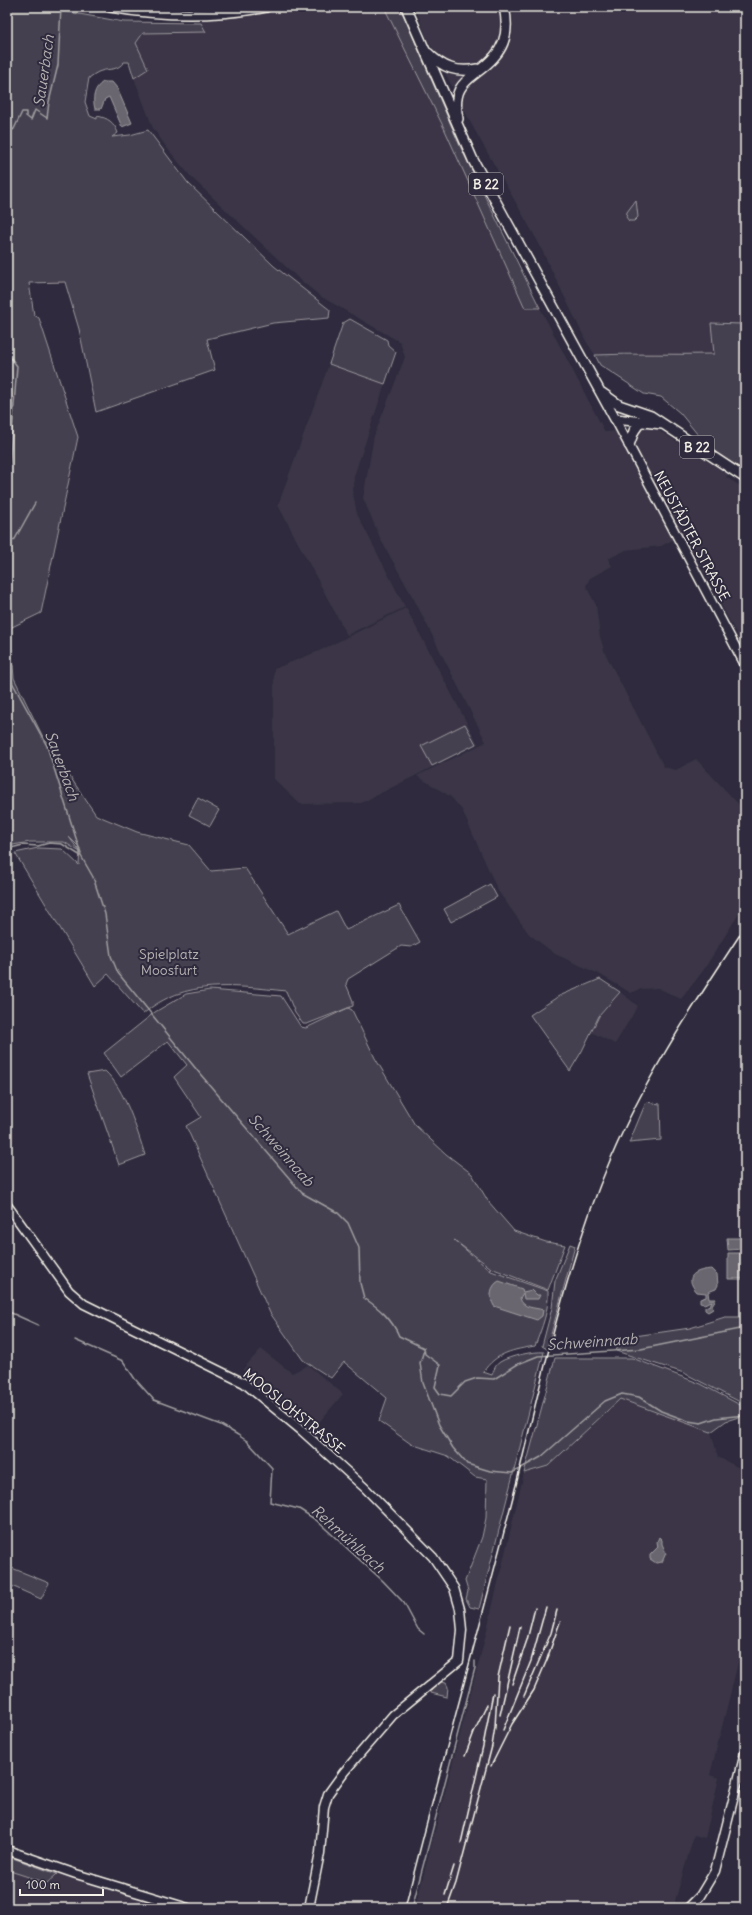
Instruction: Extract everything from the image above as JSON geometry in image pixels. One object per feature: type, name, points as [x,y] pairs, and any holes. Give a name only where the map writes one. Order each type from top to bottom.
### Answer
[{"type":"main road","points":[[114,8],[163,14],[188,15],[233,12],[266,7]]},
{"type":"main road","name":"B 22","points":[[406,7],[460,135],[615,419],[662,424]]},
{"type":"main road","points":[[460,135],[456,110],[457,97],[467,78],[481,69],[494,57],[504,39],[507,19],[504,7]]},
{"type":"main road","points":[[424,49],[437,62],[445,67],[466,71],[481,69]]},
{"type":"main road","name":"B 22","points":[[600,392],[619,405],[651,416],[745,478]]},
{"type":"main road","points":[[629,445],[634,431],[642,421]]},
{"type":"street","name":"NEUSTÄDTER STRASSE","points":[[615,419],[745,665]]},
{"type":"street","name":"MOOSLOHSTRASSE","points":[[7,1205],[69,1291],[84,1304],[244,1383],[302,1431],[405,1528],[433,1557],[454,1588],[460,1609],[462,1630],[459,1661],[393,1715],[344,1772],[328,1794],[324,1807],[319,1860],[309,1908]]},
{"type":"street","points":[[688,1908],[700,1896],[715,1871],[745,1753]]},
{"type":"street","points":[[7,1850],[76,1874],[188,1908]]},
{"type":"shaded area","points":[[139,7],[384,7],[536,309],[540,308],[605,432],[648,427],[658,430],[728,474],[726,477],[745,489],[745,650],[684,534],[661,546],[626,550],[608,559],[612,566],[590,578],[586,586],[596,605],[600,637],[605,653],[664,767],[676,770],[696,759],[745,811],[745,904],[703,971],[681,999],[658,988],[641,989],[631,993],[599,974],[555,954],[529,934],[498,891],[462,810],[451,797],[417,776],[486,742],[416,603],[381,540],[363,498],[374,436],[405,357],[400,342],[320,296],[298,278],[191,177],[167,148],[153,128],[134,78],[148,69],[136,43],[143,33],[206,31],[201,23],[200,9]]},
{"type":"shaded area","points":[[415,7],[745,7],[745,415],[714,354],[666,356],[633,353],[595,355],[586,341],[537,240],[474,129],[426,36]]},
{"type":"shaded area","points":[[103,82],[112,82],[117,88],[132,123],[122,127],[109,97],[105,99],[101,109],[95,109],[94,94]]},
{"type":"shaded area","points":[[329,364],[385,384],[354,476],[353,493],[357,514],[405,607],[347,635],[278,505]]},
{"type":"shaded area","points":[[406,608],[478,744],[361,803],[300,804],[274,779],[274,669],[319,651]]},
{"type":"shaded area","points":[[620,992],[638,1006],[615,1044],[591,1032],[599,1016]]},
{"type":"shaded area","points":[[727,1238],[744,1238],[744,1249],[728,1250]]},
{"type":"shaded area","points":[[728,1253],[745,1253],[745,1279],[728,1279]]},
{"type":"shaded area","points":[[712,1269],[717,1274],[718,1285],[716,1289],[708,1292],[709,1299],[716,1299],[712,1305],[713,1309],[708,1312],[705,1310],[705,1307],[710,1305],[712,1301],[704,1304],[700,1303],[700,1299],[706,1297],[706,1293],[697,1292],[693,1286],[691,1278],[693,1274],[697,1272]]},
{"type":"shaded area","points":[[499,1281],[522,1289],[523,1292],[532,1290],[537,1295],[540,1295],[538,1299],[524,1299],[523,1293],[520,1298],[521,1302],[526,1306],[543,1310],[542,1316],[537,1320],[494,1306],[491,1299],[491,1292],[496,1283]]},
{"type":"shaded area","points":[[261,1349],[292,1373],[308,1365],[343,1394],[310,1433],[245,1376],[243,1369]]},
{"type":"shaded area","points":[[620,1399],[711,1432],[718,1457],[745,1471],[745,1635],[710,1775],[719,1778],[705,1838],[694,1835],[675,1901],[678,1907],[415,1908],[484,1642],[524,1473],[548,1466]]},
{"type":"shaded area","points":[[659,1537],[662,1540],[666,1553],[662,1562],[656,1563],[650,1559],[650,1555],[658,1547],[657,1542]]},
{"type":"shaded area","points":[[7,1855],[64,1875],[164,1904],[163,1908],[7,1908]]},
{"type":"green space","name":"Spielplatz Moosfurt","points":[[7,7],[40,7],[124,22],[201,23],[206,32],[143,33],[136,43],[148,69],[134,78],[129,62],[124,62],[119,67],[100,71],[89,78],[85,102],[90,116],[97,119],[97,116],[110,121],[115,126],[118,133],[112,137],[130,135],[148,130],[188,183],[274,266],[330,310],[329,318],[273,323],[207,339],[215,370],[96,412],[79,329],[65,282],[29,283],[34,315],[39,318],[78,437],[41,613],[10,628],[14,678],[43,737],[96,815],[137,832],[189,845],[211,871],[245,868],[288,934],[336,911],[346,930],[399,905],[420,942],[411,947],[401,946],[348,979],[346,984],[353,1001],[353,1006],[307,1024],[303,1024],[295,1013],[286,991],[249,987],[212,987],[193,990],[159,1002],[143,1014],[108,974],[95,986],[15,853],[38,848],[62,849],[79,865],[80,852],[64,842],[30,842],[7,846]],"holes":[[[69,837],[80,848],[80,852]]]},
{"type":"green space","points":[[384,7],[400,7],[460,146],[540,308],[525,308],[444,128]]},
{"type":"green space","points":[[636,200],[638,217],[634,221],[629,221],[626,217],[627,212]]},
{"type":"green space","points":[[350,319],[387,340],[388,345],[396,352],[385,384],[329,364],[343,323]]},
{"type":"green space","points":[[711,323],[741,324],[745,415],[745,471],[718,454],[698,435],[680,413],[661,397],[644,394],[600,365],[595,355],[714,354]]},
{"type":"green space","points":[[465,724],[476,744],[432,766],[421,746]]},
{"type":"green space","points":[[198,798],[219,810],[210,826],[189,815]]},
{"type":"green space","points":[[490,884],[497,897],[451,922],[444,909]]},
{"type":"green space","points":[[600,979],[620,992],[599,1016],[582,1051],[570,1071],[530,1015],[559,996]]},
{"type":"green space","points":[[210,990],[281,996],[301,1027],[306,1028],[348,1008],[352,1010],[375,1058],[415,1125],[446,1154],[472,1174],[488,1201],[514,1231],[546,1242],[565,1245],[548,1290],[491,1268],[454,1240],[491,1271],[548,1291],[546,1312],[535,1346],[506,1353],[500,1356],[488,1365],[483,1372],[492,1375],[497,1365],[504,1360],[522,1354],[544,1352],[479,1609],[470,1607],[466,1599],[468,1591],[465,1581],[482,1537],[486,1518],[487,1479],[475,1477],[448,1456],[411,1444],[379,1421],[387,1398],[344,1362],[331,1378],[303,1360],[270,1313],[186,1126],[201,1117],[174,1077],[187,1065],[168,1041],[121,1077],[104,1053],[155,1012],[186,994]]},
{"type":"green space","points":[[105,1071],[119,1088],[130,1110],[145,1155],[119,1165],[87,1074]]},
{"type":"green space","points":[[646,1102],[660,1104],[661,1140],[629,1143]]},
{"type":"green space","points":[[570,1244],[575,1246],[547,1349],[542,1346],[552,1308],[555,1281]]},
{"type":"green space","points":[[725,1317],[745,1317],[745,1402],[742,1403],[684,1373],[616,1351],[621,1338],[690,1328]]},
{"type":"green space","points":[[555,1358],[632,1358],[701,1384],[742,1406],[745,1405],[745,1415],[726,1421],[711,1432],[620,1399],[548,1466],[524,1473]]},
{"type":"green space","points":[[7,1566],[49,1583],[41,1599],[7,1584]]},
{"type":"green space","points":[[441,1682],[446,1683],[448,1687],[447,1697],[431,1693],[432,1688]]},
{"type":"green space","points":[[7,1856],[57,1874],[47,1883],[7,1870]]},
{"type":"waterway","name":"Sauerbach","points":[[7,133],[14,129],[22,112],[26,112],[26,116],[31,120],[35,110],[47,118],[49,102],[58,65],[61,7]]},
{"type":"waterway","name":"Sauerbach","points":[[7,353],[17,366],[7,495]]},
{"type":"waterway","name":"Sauerbach","points":[[7,544],[15,539],[35,503]]},
{"type":"waterway","name":"Sauerbach","points":[[7,665],[12,682],[47,746],[81,854]]},
{"type":"waterway","name":"Schweinnaab","points":[[7,849],[23,845],[38,846],[49,843],[62,844],[81,856],[93,877],[105,914],[111,956],[118,973],[201,1075],[302,1193],[338,1213],[348,1223],[359,1248],[360,1283],[364,1298],[384,1314],[393,1324],[399,1336],[424,1348],[425,1354],[440,1365],[435,1387],[440,1394],[451,1396],[465,1382],[477,1378],[494,1379],[518,1364],[538,1356],[641,1349],[745,1328]]},
{"type":"waterway","name":"Rehmühlbach","points":[[7,1311],[38,1325]]},
{"type":"waterway","name":"Rehmühlbach","points":[[75,1340],[123,1361],[135,1379],[154,1400],[221,1425],[247,1441],[272,1468],[270,1502],[299,1509],[316,1520],[383,1581],[404,1603],[418,1629],[424,1634]]},
{"type":"waterway","points":[[424,1350],[420,1363],[423,1383],[439,1425],[453,1448],[467,1464],[490,1471],[512,1473],[541,1457],[605,1401],[622,1394],[639,1397],[661,1411],[688,1421],[701,1423],[716,1418],[745,1415]]},
{"type":"waterway","name":"Rehmühlbach","points":[[412,1908],[475,1668],[475,1661]]},
{"type":"railway","points":[[405,1908],[517,1481],[557,1318],[581,1237],[611,1158],[640,1097],[708,983],[745,927]]},
{"type":"railway","points":[[503,1730],[531,1661],[546,1607]]},
{"type":"railway","points":[[512,1684],[527,1640],[535,1608]]},
{"type":"railway","points":[[524,1696],[551,1633],[557,1610]]},
{"type":"railway","points":[[547,1659],[560,1622]]},
{"type":"railway","points":[[447,1908],[456,1883],[492,1746],[495,1727],[498,1677],[510,1625]]},
{"type":"railway","points":[[500,1715],[520,1627]]},
{"type":"railway","points":[[491,1766],[512,1724],[534,1690],[549,1655]]},
{"type":"railway","points":[[461,1843],[483,1746],[493,1693]]},
{"type":"railway","points":[[465,1756],[474,1732],[487,1705]]},
{"type":"railway","points":[[445,1895],[454,1866]]}]
